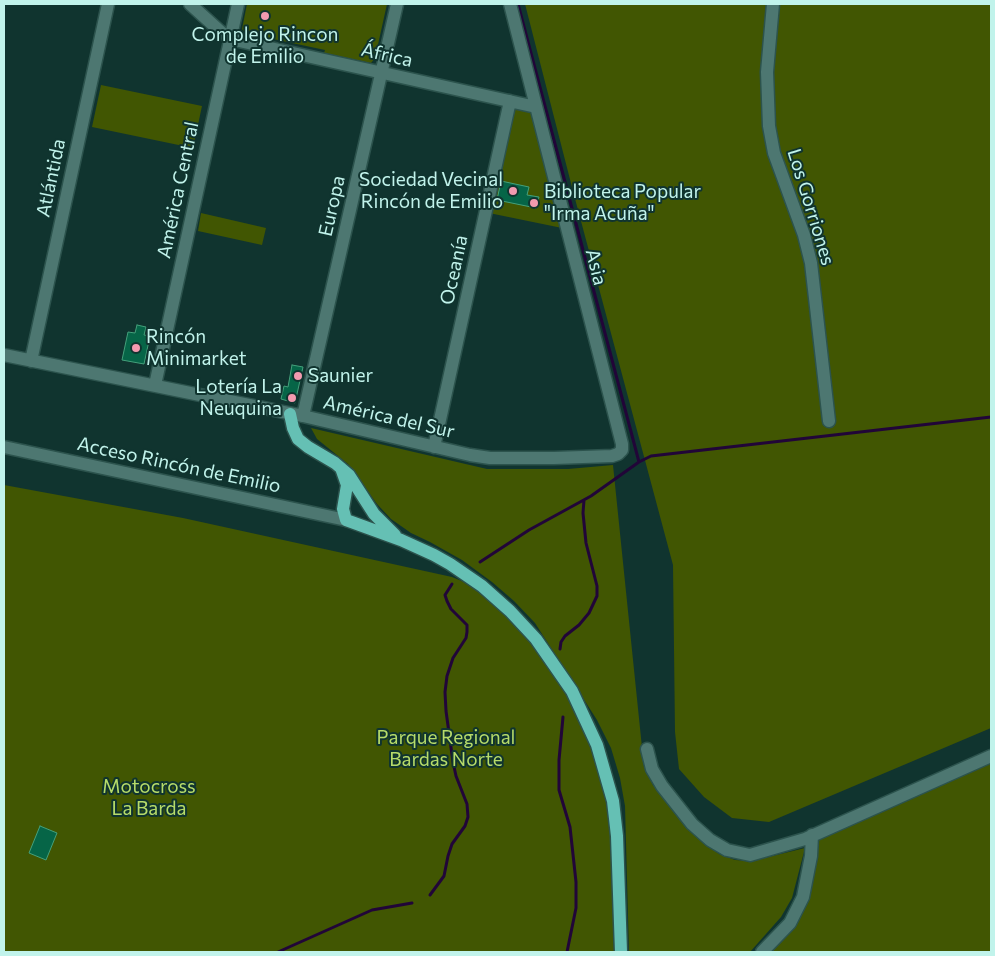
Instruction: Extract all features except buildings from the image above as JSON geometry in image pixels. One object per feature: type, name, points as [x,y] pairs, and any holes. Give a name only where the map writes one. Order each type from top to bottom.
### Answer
[{"type":"main road","name":"Acceso Rincón de Emilio","points":[[290,414],[295,434],[302,444],[341,468],[353,480],[374,514],[401,540]]},
{"type":"main road","points":[[341,468],[347,485],[343,509],[346,520]]},
{"type":"main road","name":"Acceso Rincón de Emilio","points":[[346,520],[401,540],[450,564],[482,586],[510,611],[549,656],[581,708],[600,754],[613,801],[617,836],[621,952]]},
{"type":"street","name":"Atlántida","points":[[31,361],[108,4]]},
{"type":"street","points":[[190,4],[230,38]]},
{"type":"street","name":"América Central","points":[[154,385],[238,4]]},
{"type":"street","name":"Europa","points":[[303,416],[397,4]]},
{"type":"street","name":"Asia","points":[[510,4],[622,444],[621,452]]},
{"type":"street","name":"Los Gorriones","points":[[773,4],[767,72],[769,126],[774,154],[804,235],[811,263],[829,421]]},
{"type":"street","name":"África","points":[[230,38],[536,107]]},
{"type":"street","name":"Oceanía","points":[[434,447],[510,101]]},
{"type":"street","name":"América del Sur","points":[[4,355],[303,416],[434,447],[490,458],[612,456],[621,452]]},
{"type":"street","name":"Acceso Rincón de Emilio","points":[[4,447],[346,520]]},
{"type":"street","points":[[647,749],[652,769],[662,786],[692,824],[710,840],[727,850],[750,855],[805,839],[991,756]]},
{"type":"street","points":[[762,952],[790,924],[803,897],[811,856],[812,835]]},
{"type":"green space","points":[[247,4],[387,4],[375,58],[371,63],[324,53],[325,50],[245,33],[242,29]]},
{"type":"green space","points":[[525,4],[991,4],[991,728],[769,822],[732,818],[704,797],[679,769],[675,732],[673,565]]},
{"type":"green space","points":[[101,85],[202,106],[193,148],[92,127]]},
{"type":"green space","points":[[512,108],[531,110],[562,228],[489,213]]},
{"type":"green space","points":[[201,213],[266,228],[262,245],[198,231]]},
{"type":"green space","points":[[311,428],[487,469],[568,469],[613,465],[644,767],[653,785],[705,843],[719,854],[735,860],[752,861],[805,848],[792,898],[781,917],[750,952],[629,952],[625,806],[620,778],[611,748],[597,720],[535,623],[514,601],[462,560],[411,533],[391,519],[377,504],[348,464],[317,439]]},
{"type":"green space","points":[[4,485],[183,518],[452,577],[469,584],[527,636],[563,687],[581,719],[604,783],[611,833],[614,952],[4,952]]},
{"type":"green space","points":[[991,756],[991,952],[762,952],[790,923],[812,835]]},
{"type":"waterway","points":[[518,4],[639,462]]},
{"type":"waterway","points":[[480,562],[529,530],[591,496],[639,462],[651,456],[991,417]]},
{"type":"waterway","points":[[560,649],[561,642],[565,636],[579,625],[589,613],[597,596],[597,586],[586,543],[583,513],[584,500]]},
{"type":"waterway","points":[[430,895],[444,876],[452,844],[465,826],[468,817],[467,804],[456,776],[453,762],[446,711],[445,692],[447,676],[453,658],[466,638],[467,632],[467,625],[451,609],[445,595],[452,584]]},
{"type":"waterway","points":[[563,717],[559,760],[559,790],[570,827],[576,882],[576,908],[567,952]]},
{"type":"waterway","points":[[278,952],[372,910],[412,903]]},
{"type":"place","name":"Complejo Rincon de Emilio","points":[[265,16]]},
{"type":"place","name":"Sociedad Vecinal Rincón de Emilio","points":[[513,191]]},
{"type":"place","name":"Biblioteca Popular \"Irma Acuña\"","points":[[534,203]]},
{"type":"place","name":"Rincón Minimarket","points":[[136,348]]},
{"type":"place","name":"Saunier","points":[[298,376]]},
{"type":"place","name":"Lotería La Neuquina","points":[[292,398]]},
{"type":"park label","name":"Parque Regional Bardas Norte","points":[[446,749]]},
{"type":"park label","name":"Motocross La Barda","points":[[149,798]]}]
